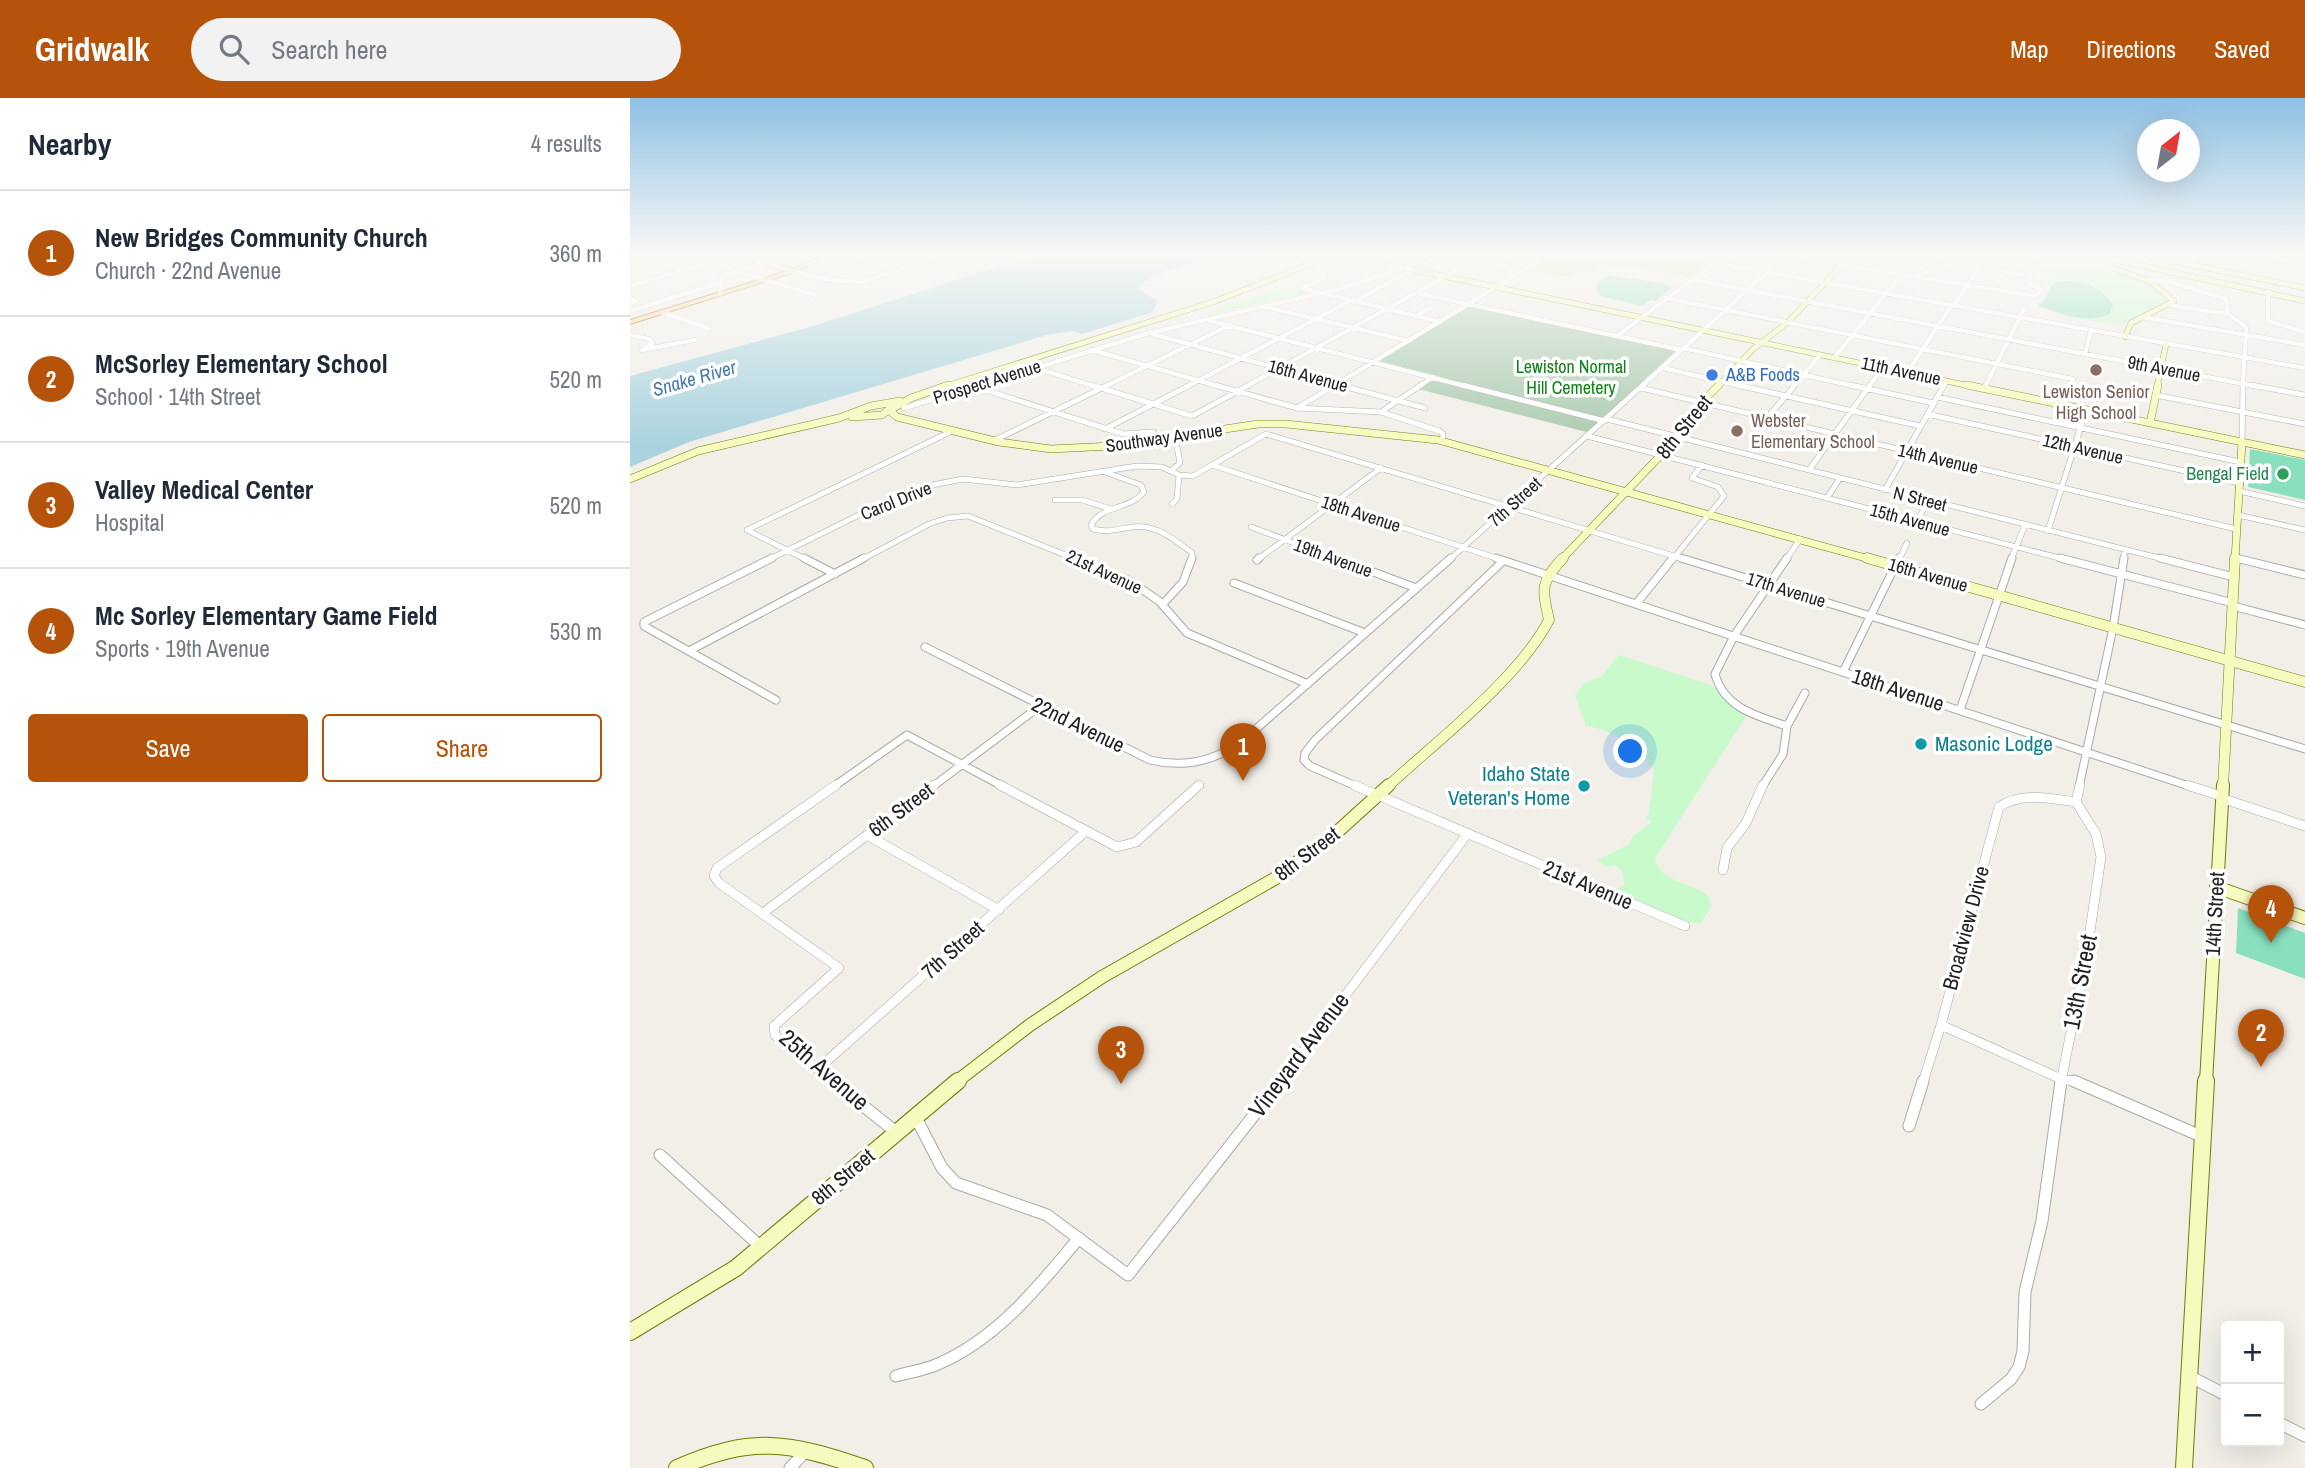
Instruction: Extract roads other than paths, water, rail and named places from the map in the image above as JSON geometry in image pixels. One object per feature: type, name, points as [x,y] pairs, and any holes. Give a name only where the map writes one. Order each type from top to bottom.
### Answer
[{"type":"main road","points":[[630,479],[684,455],[762,435],[891,410],[911,398],[962,380],[1165,317]]},
{"type":"main road","name":"11th Avenue","points":[[1641,317],[2305,455]]},
{"type":"main road","name":"8th Street","points":[[630,1332],[697,1294],[762,1248],[813,1201],[915,1116],[981,1062],[1054,1008],[1301,861],[1378,795],[1485,698],[1542,636],[1549,620],[1542,590],[1547,575],[1662,455],[1701,403],[1741,361],[1793,317]]},
{"type":"main road","points":[[2125,337],[2129,325],[2142,317]]},
{"type":"main road","points":[[2150,423],[2166,344]]},
{"type":"main road","points":[[867,413],[883,404],[962,380]]},
{"type":"main road","name":"Southway Avenue","points":[[883,404],[890,405],[893,416],[1024,447],[1072,449],[1270,424],[1442,441],[1551,469]]},
{"type":"main road","name":"Southway Avenue","points":[[867,413],[933,426]]},
{"type":"main road","name":"14th Street","points":[[2184,1468],[2242,442]]},
{"type":"main road","name":"16th Avenue","points":[[1551,469],[2305,682]]},
{"type":"main road","points":[[2216,887],[2305,918]]},
{"type":"main road","points":[[677,1468],[703,1455],[752,1443],[808,1449],[865,1468]]},
{"type":"street","points":[[676,317],[708,328]]},
{"type":"street","name":"Prospect Avenue","points":[[904,408],[1091,349],[1213,317]]},
{"type":"street","points":[[1308,317],[1409,341]]},
{"type":"street","points":[[1105,429],[1320,317]]},
{"type":"street","points":[[1033,367],[1192,416],[1373,317]]},
{"type":"street","points":[[1420,317],[1440,322]]},
{"type":"street","points":[[1297,408],[1449,317]]},
{"type":"street","points":[[1528,317],[2240,462]]},
{"type":"street","points":[[1617,335],[1641,317]]},
{"type":"street","name":"7th Street","points":[[1237,746],[1509,507],[1717,317]]},
{"type":"street","points":[[1761,317],[2073,379],[2064,405]]},
{"type":"street","points":[[1834,358],[1867,317]]},
{"type":"street","name":"9th Avenue","points":[[1891,317],[2305,396]]},
{"type":"street","points":[[1907,373],[1944,317]]},
{"type":"street","points":[[2013,317],[2305,370]]},
{"type":"street","points":[[2142,317],[2305,345]]},
{"type":"street","points":[[2232,317],[2245,326],[2246,335]]},
{"type":"street","points":[[2269,317],[2269,323],[2305,332]]},
{"type":"street","points":[[1983,388],[2019,318]]},
{"type":"street","points":[[1205,319],[1606,420]]},
{"type":"street","points":[[993,441],[1230,325]]},
{"type":"street","points":[[2085,354],[2091,331]]},
{"type":"street","name":"16th Avenue","points":[[1149,333],[1425,408]]},
{"type":"street","points":[[630,335],[652,341],[642,349],[695,340]]},
{"type":"street","name":"14th Street","points":[[2242,442],[2246,335]]},
{"type":"street","points":[[1091,349],[1297,408],[1381,412],[1439,431],[1443,434],[1442,441]]},
{"type":"street","points":[[1767,418],[1820,355]]},
{"type":"street","points":[[1663,368],[1920,426]]},
{"type":"street","points":[[1809,470],[1882,368]]},
{"type":"street","points":[[1381,412],[1433,377]]},
{"type":"street","points":[[1885,489],[1946,381]]},
{"type":"street","points":[[973,386],[1105,429],[1129,435],[1153,432]]},
{"type":"street","name":"14th Avenue","points":[[1641,388],[2236,529]]},
{"type":"street","points":[[2155,395],[2305,424]]},
{"type":"street","points":[[2048,531],[2086,410]]},
{"type":"street","name":"12th Avenue","points":[[1927,414],[2075,447],[2305,506]]},
{"type":"street","name":"N Street","points":[[1606,420],[2234,578]]},
{"type":"street","points":[[835,574],[747,530],[952,431]]},
{"type":"street","name":"17th Avenue","points":[[1214,466],[1266,434],[1770,584],[2305,749]]},
{"type":"street","points":[[1171,471],[1180,463],[1175,436]]},
{"type":"street","name":"15th Avenue","points":[[1587,436],[2120,574],[2305,625]]},
{"type":"street","points":[[1636,604],[1724,494],[1718,487],[1692,478],[1702,465]]},
{"type":"street","name":"Carol Drive","points":[[689,651],[643,624],[891,500],[944,482],[970,480],[1017,485],[1151,466],[1179,475]]},
{"type":"street","points":[[1172,504],[1177,499],[1179,475],[1193,476],[1214,466]]},
{"type":"street","name":"18th Avenue","points":[[1214,466],[2305,826]]},
{"type":"street","points":[[1257,560],[1381,468]]},
{"type":"street","points":[[1102,471],[1144,489],[1142,497],[1136,501],[1111,509],[1093,519],[1093,529],[1106,533],[1139,525],[1151,527],[1192,553],[1192,564],[1177,591],[1163,604]]},
{"type":"street","points":[[1827,498],[1840,478]]},
{"type":"street","points":[[1055,500],[1083,500],[1111,509]]},
{"type":"street","points":[[1917,522],[1928,500]]},
{"type":"street","points":[[2238,515],[2305,530]]},
{"type":"street","name":"21st Avenue","points":[[689,651],[923,528],[942,519],[971,517],[1118,575],[1142,587],[1163,604],[1187,633],[1308,684]]},
{"type":"street","points":[[1960,710],[1998,595],[2025,525]]},
{"type":"street","name":"19th Avenue","points":[[1251,527],[1416,588]]},
{"type":"street","points":[[1787,726],[1745,711],[1729,700],[1718,687],[1716,670],[1734,636],[1800,539]]},
{"type":"street","points":[[1843,672],[1907,543]]},
{"type":"street","points":[[2076,802],[2113,628],[2125,550]]},
{"type":"street","points":[[2235,558],[2305,575]]},
{"type":"street","name":"21st Avenue","points":[[1503,561],[1315,740],[1303,757],[1310,766],[1685,926]]},
{"type":"street","points":[[1234,583],[1365,633]]},
{"type":"street","name":"22nd Avenue","points":[[925,647],[1158,763],[1176,764],[1205,760],[1237,746]]},
{"type":"street","points":[[689,651],[776,700]]},
{"type":"street","points":[[1723,870],[1727,848],[1746,823],[1765,781],[1783,754],[1787,726],[1805,693]]},
{"type":"street","name":"6th Street","points":[[763,913],[1040,706]]},
{"type":"street","name":"25th Avenue","points":[[896,1132],[775,1035],[774,1026],[839,968],[716,879],[717,868],[907,735],[961,765]]},
{"type":"street","points":[[961,765],[1117,847],[1136,842],[1199,785]]},
{"type":"street","name":"Broadview Drive","points":[[1909,1126],[1941,1025],[1999,807],[2006,801],[2018,799],[2076,802]]},
{"type":"street","name":"13th Street","points":[[1981,1404],[2011,1379],[2019,1367],[2024,1351],[2025,1292],[2042,1221],[2061,1079],[2087,951],[2101,857],[2096,834],[2076,802]]},
{"type":"street","name":"7th Street","points":[[819,1068],[1086,831]]},
{"type":"street","name":"Vineyard Avenue","points":[[1079,1238],[1128,1275],[1282,1080],[1468,833]]},
{"type":"street","points":[[867,835],[999,910]]},
{"type":"street","points":[[1941,1025],[2061,1079],[2076,1081],[2203,1137]]},
{"type":"street","points":[[896,1376],[936,1365],[987,1334],[1014,1310],[1079,1238],[1047,1215],[965,1186],[949,1177],[940,1167],[929,1137],[915,1116]]},
{"type":"street","points":[[660,1155],[762,1248]]},
{"type":"street","points":[[2189,1376],[2221,1392]]},
{"type":"street","points":[[2284,1426],[2305,1436]]},
{"type":"street","points":[[790,1468],[808,1449]]},
{"type":"water","name":"Snake River","points":[[842,317],[1137,317],[1082,334],[1073,331],[1047,335],[689,442],[630,467],[630,376]]},
{"type":"place","name":"Lewiston Senior High School","points":[[2096,370]]},
{"type":"place","name":"A&B Foods","points":[[1712,375]]},
{"type":"place","name":"Webster Elementary School","points":[[1737,431]]},
{"type":"place","name":"Bengal Field","points":[[2283,474]]},
{"type":"place","name":"Masonic Lodge","points":[[1921,744]]},
{"type":"place","name":"New Bridges Community Church","points":[[1243,781]]},
{"type":"place","name":"Idaho State Veteran's Home","points":[[1584,786]]},
{"type":"place","name":"Mc Sorley Elementary Game Field","points":[[2271,943]]},
{"type":"place","name":"McSorley Elementary School","points":[[2261,1067]]},
{"type":"place","name":"Valley Medical Center","points":[[1121,1084]]},
{"type":"park label","name":"Lewiston Normal Hill Cemetery","points":[[1571,377]]}]
